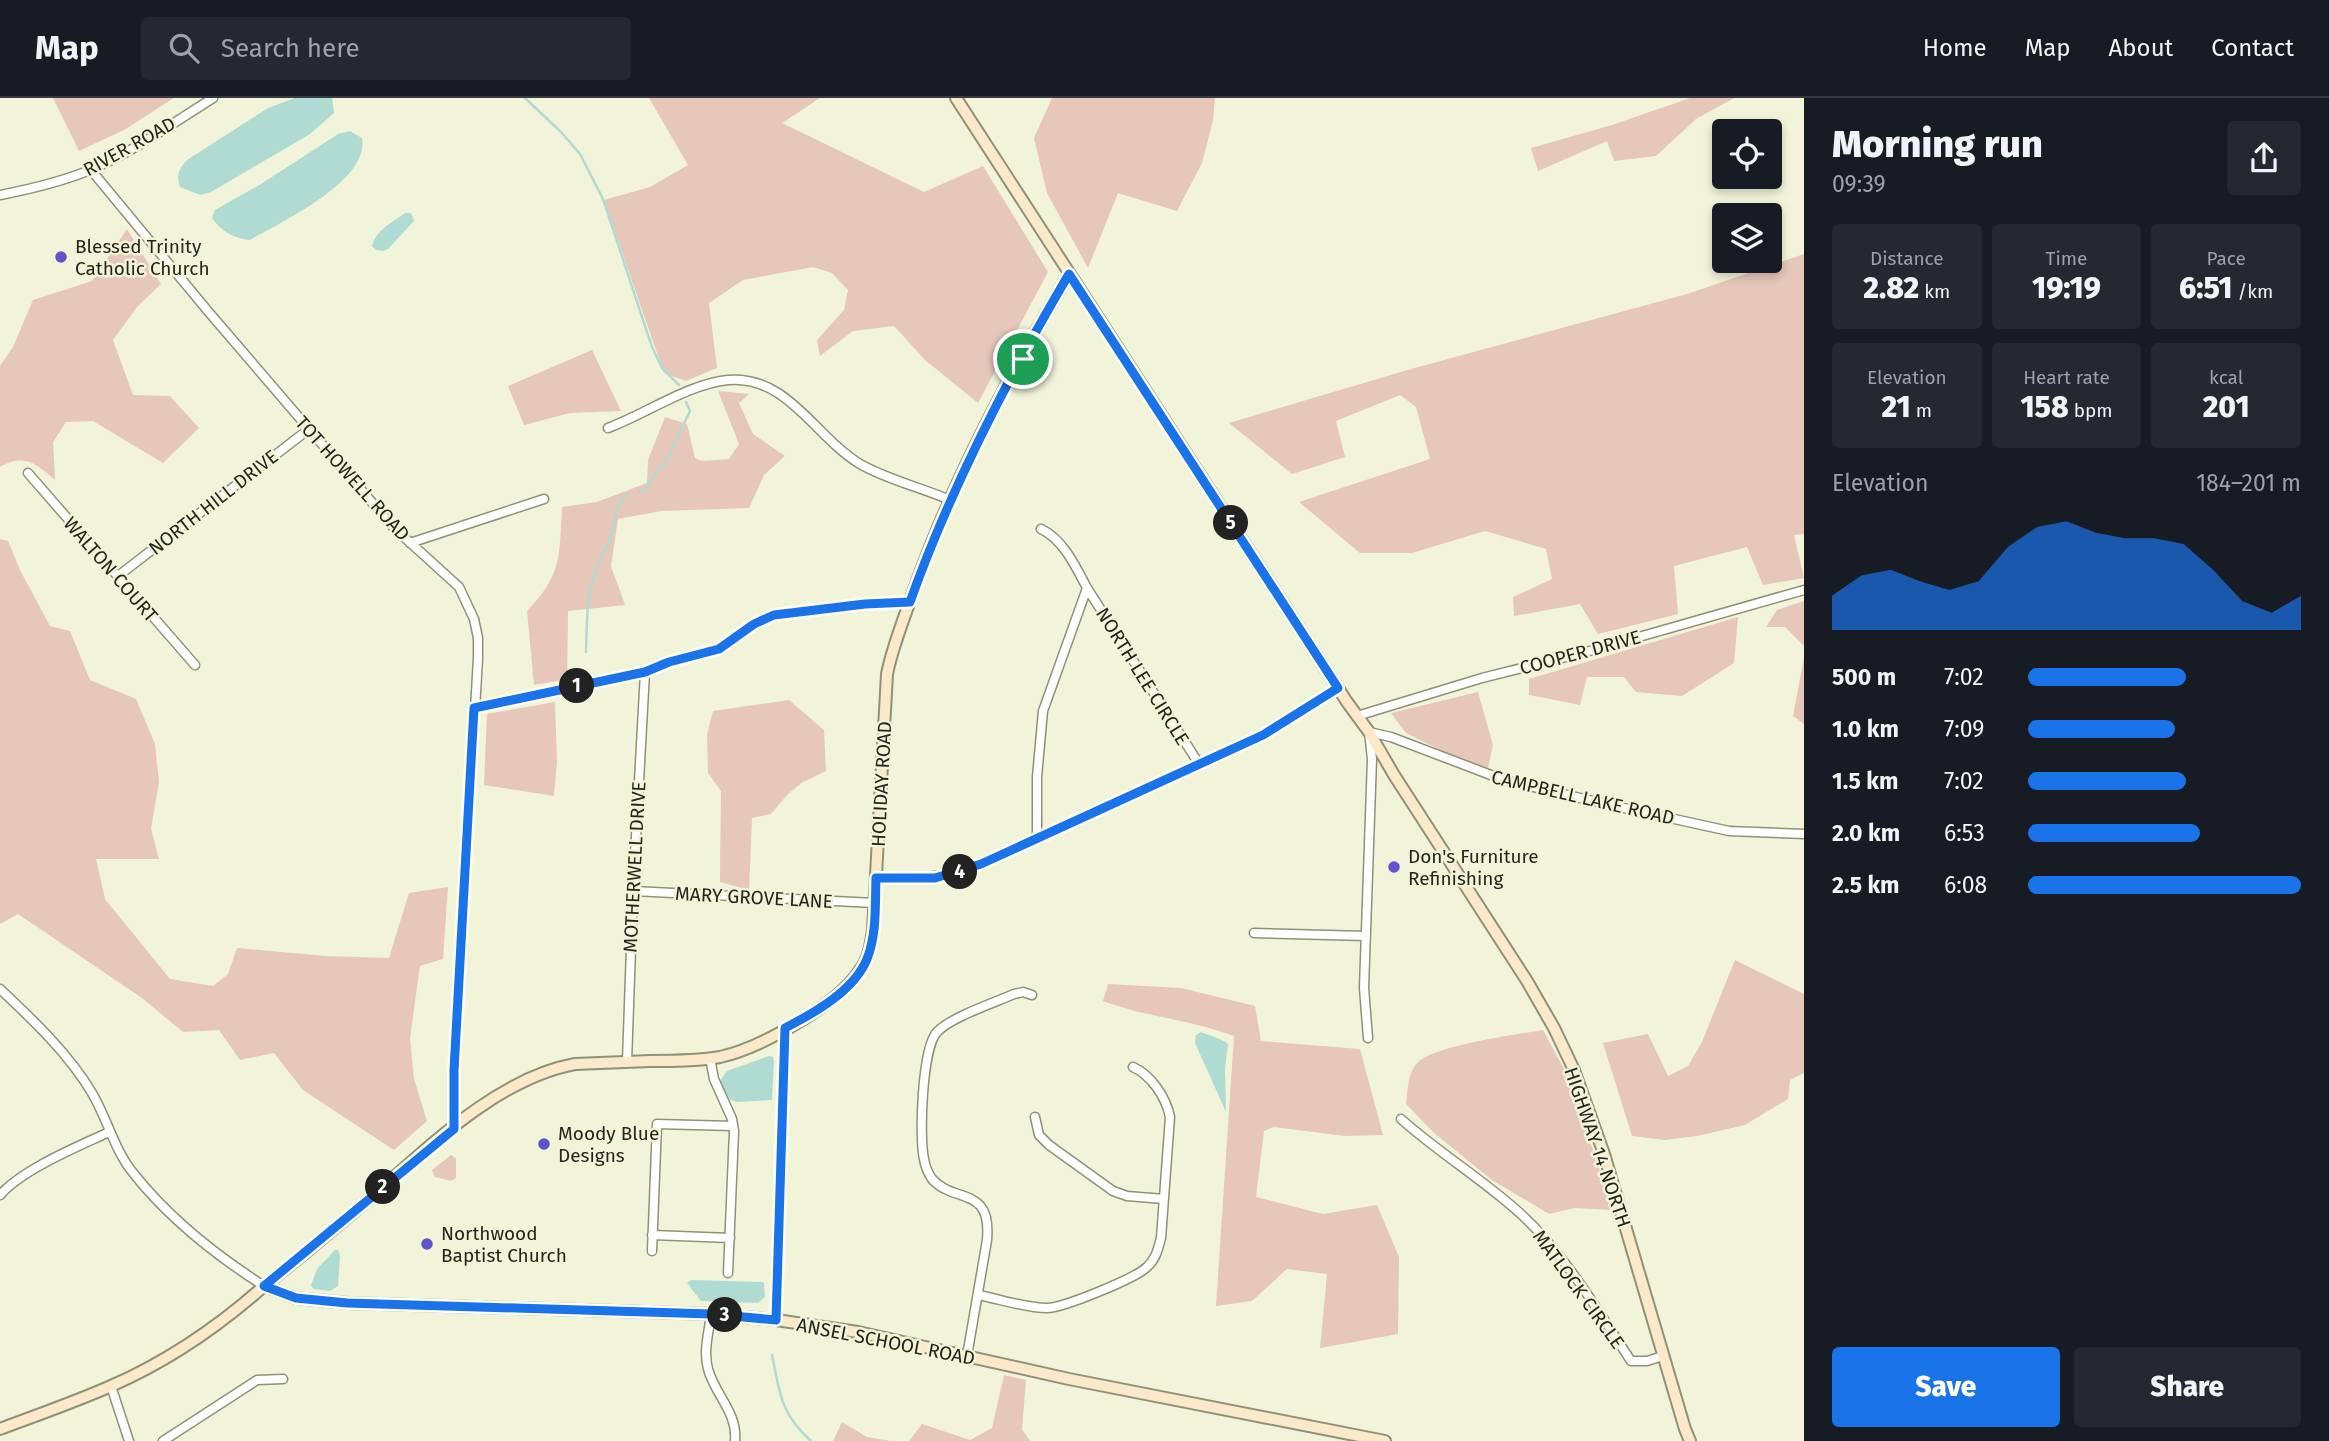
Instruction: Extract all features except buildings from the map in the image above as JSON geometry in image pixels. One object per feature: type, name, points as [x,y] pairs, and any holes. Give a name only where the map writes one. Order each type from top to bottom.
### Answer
[{"type":"street","name":"RIVER ROAD","points":[[0,195],[38,187],[92,170],[142,143],[213,98]]},
{"type":"street","name":"HIGHWAY 14 NORTH","points":[[956,98],[1369,732],[1554,1028],[1574,1070],[1604,1154],[1690,1441]]},
{"type":"street","name":"TOT HOWELL ROAD","points":[[92,170],[207,310],[393,527],[459,587],[471,608],[478,638],[454,1070],[454,1129]]},
{"type":"street","name":"HOLIDAY ROAD","points":[[264,1286],[454,1129],[503,1093],[542,1072],[575,1064],[710,1058],[749,1048],[829,1000],[860,972],[870,947],[875,903],[887,674],[910,602],[950,500],[985,426],[1069,274]]},
{"type":"street","points":[[608,428],[705,386],[743,380],[773,390],[791,401],[829,440],[860,463],[888,477],[950,500]]},
{"type":"street","name":"NORTH HILL DRIVE","points":[[118,576],[309,429]]},
{"type":"street","name":"WALTON COURT","points":[[28,473],[195,665]]},
{"type":"street","points":[[410,543],[544,499]]},
{"type":"street","name":"NORTH LEE CIRCLE","points":[[1041,529],[1057,541],[1073,563],[1199,764]]},
{"type":"street","name":"NORTH LEE CIRCLE","points":[[1037,839],[1037,777],[1043,710],[1087,588]]},
{"type":"street","name":"COOPER DRIVE","points":[[1357,716],[1482,678],[1586,652],[1804,590]]},
{"type":"street","points":[[474,708],[645,672],[669,662],[719,649],[754,624],[774,615],[865,604],[910,602]]},
{"type":"street","name":"MOTHERWELL DRIVE","points":[[627,1062],[645,672]]},
{"type":"street","points":[[876,878],[917,879],[950,875],[1037,839],[1263,735],[1338,688]]},
{"type":"street","points":[[1368,1038],[1364,999],[1371,772],[1369,732]]},
{"type":"street","name":"CAMPBELL LAKE ROAD","points":[[1369,732],[1391,737],[1504,780],[1583,799],[1729,831],[1804,834]]},
{"type":"street","name":"MARY GROVE LANE","points":[[633,891],[875,903]]},
{"type":"street","points":[[1254,933],[1366,936]]},
{"type":"street","points":[[0,989],[83,1079],[109,1132],[134,1174],[193,1234],[264,1286],[235,1311],[151,1366],[111,1386],[0,1429]]},
{"type":"street","points":[[967,1356],[988,1231],[985,1213],[973,1200],[934,1180],[924,1161],[922,1147],[928,1049],[935,1034],[949,1023],[1014,994],[1023,992],[1032,995]]},
{"type":"street","points":[[776,1320],[785,1028]]},
{"type":"street","points":[[710,1058],[719,1094],[729,1109],[733,1126],[728,1273]]},
{"type":"street","points":[[978,1295],[1051,1308],[1134,1276],[1149,1266],[1158,1251],[1170,1131],[1169,1111],[1152,1081],[1142,1071],[1133,1067]]},
{"type":"street","points":[[1035,1117],[1037,1130],[1049,1145],[1113,1191],[1127,1196],[1164,1199]]},
{"type":"street","name":"MATLOCK CIRCLE","points":[[1401,1119],[1502,1198],[1539,1232],[1564,1263],[1631,1361],[1647,1361],[1663,1356]]},
{"type":"street","points":[[652,1251],[657,1124],[733,1126]]},
{"type":"street","points":[[0,1195],[9,1185],[30,1172],[109,1132]]},
{"type":"street","points":[[652,1235],[730,1238]]},
{"type":"street","name":"ANSEL SCHOOL ROAD","points":[[264,1286],[296,1298],[347,1303],[711,1314],[776,1320],[858,1332],[1069,1379],[1385,1441]]},
{"type":"street","points":[[711,1314],[706,1347],[708,1369],[733,1418],[735,1441]]},
{"type":"street","points":[[163,1441],[257,1380],[284,1379]]},
{"type":"street","points":[[111,1386],[129,1441]]},
{"type":"shaded area","points":[[53,98],[174,98],[124,130],[79,151]]},
{"type":"shaded area","points":[[649,98],[820,98],[782,123],[924,192],[983,166],[1048,272],[978,403],[925,360],[894,326],[853,331],[820,356],[817,340],[844,310],[848,290],[832,273],[813,267],[743,280],[709,303],[717,368],[686,381],[664,373],[604,200],[650,187],[688,165]]},
{"type":"shaded area","points":[[1052,98],[1215,98],[1213,120],[1202,163],[1177,211],[1118,193],[1088,268],[1047,193],[1034,138]]},
{"type":"shaded area","points":[[1690,98],[1734,98],[1696,119],[1656,156],[1614,161],[1607,141],[1538,171],[1531,148],[1612,125]]},
{"type":"shaded area","points":[[127,229],[161,284],[137,307],[113,340],[133,395],[170,396],[199,428],[163,463],[93,421],[66,422],[53,442],[55,480],[30,462],[16,461],[0,467],[0,366],[13,347],[33,300],[92,281]]},
{"type":"shaded area","points":[[1804,254],[1804,534],[1794,535],[1804,578],[1763,585],[1747,547],[1674,566],[1678,614],[1598,634],[1580,604],[1514,616],[1513,597],[1552,579],[1546,549],[1485,531],[1412,553],[1360,553],[1299,502],[1430,459],[1416,407],[1400,395],[1336,421],[1345,457],[1292,474],[1229,423],[1411,369],[1687,294],[1748,273],[1782,273],[1782,262]]},
{"type":"shaded area","points":[[592,350],[621,411],[570,413],[524,425],[508,386]]},
{"type":"shaded area","points":[[718,391],[749,394],[739,403],[753,434],[785,456],[764,475],[749,508],[661,511],[618,519],[611,566],[625,605],[568,611],[567,679],[534,685],[527,611],[547,586],[557,563],[562,507],[597,502],[647,483],[648,460],[665,417],[687,424],[695,458],[702,461],[729,459],[739,444]]},
{"type":"shaded area","points":[[0,539],[8,541],[50,626],[70,631],[90,680],[136,699],[155,744],[159,782],[151,829],[159,859],[96,859],[105,899],[170,979],[213,986],[228,974],[237,948],[325,956],[389,958],[409,893],[448,887],[443,959],[420,966],[410,1038],[414,1079],[427,1121],[394,1150],[303,1090],[274,1053],[240,1060],[219,1030],[183,1032],[142,998],[18,914],[0,924]]},
{"type":"shaded area","points":[[1804,601],[1804,646],[1785,627],[1766,627],[1777,610]]},
{"type":"shaded area","points":[[1738,617],[1734,663],[1682,696],[1636,692],[1624,677],[1587,677],[1580,705],[1529,695],[1529,679]]},
{"type":"shaded area","points":[[1804,657],[1804,724],[1793,716]]},
{"type":"shaded area","points":[[1478,692],[1493,745],[1488,768],[1452,756],[1406,733],[1391,713]]},
{"type":"shaded area","points":[[789,700],[824,730],[826,771],[803,782],[788,794],[771,814],[752,818],[749,890],[720,882],[721,791],[708,773],[707,735],[713,711]]},
{"type":"shaded area","points":[[555,702],[557,763],[554,796],[484,785],[487,714]]},
{"type":"shaded area","points":[[1735,960],[1804,994],[1804,1073],[1790,1080],[1788,1099],[1745,1125],[1665,1140],[1632,1136],[1603,1043],[1648,1034],[1668,1076],[1688,1066],[1702,1042]]},
{"type":"shaded area","points":[[1108,984],[1181,988],[1255,1006],[1261,1041],[1360,1049],[1383,1135],[1345,1136],[1274,1127],[1264,1131],[1256,1197],[1323,1214],[1377,1205],[1399,1257],[1398,1334],[1320,1348],[1327,1274],[1287,1269],[1252,1301],[1216,1306],[1234,1036],[1103,1001]]},
{"type":"shaded area","points":[[1543,1030],[1569,1078],[1613,1210],[1574,1208],[1549,1214],[1492,1180],[1434,1133],[1406,1104],[1411,1072],[1417,1063],[1426,1057],[1457,1046]]},
{"type":"shaded area","points":[[451,1155],[456,1158],[456,1178],[451,1181],[435,1177],[432,1170]]},
{"type":"shaded area","points":[[1004,1375],[1026,1380],[1022,1429],[1030,1441],[909,1441],[922,1424],[970,1440],[992,1428]]},
{"type":"shaded area","points":[[842,1422],[867,1437],[891,1441],[833,1441]]},
{"type":"water","points":[[295,98],[332,98],[334,113],[310,134],[211,192],[200,195],[180,187],[179,172],[187,160],[268,108]]},
{"type":"water","points":[[350,131],[362,138],[361,154],[352,170],[321,198],[301,211],[250,240],[228,234],[212,218],[215,210],[338,134]]},
{"type":"water","points":[[405,213],[411,213],[414,221],[388,249],[376,250],[372,246],[377,236]]},
{"type":"water","points":[[1201,1032],[1228,1044],[1225,1068],[1226,1112],[1195,1043],[1196,1035]]},
{"type":"water","points":[[769,1056],[773,1057],[774,1061],[772,1100],[737,1102],[729,1099],[720,1081],[727,1071]]},
{"type":"water","points":[[338,1250],[340,1255],[338,1286],[330,1291],[313,1289],[311,1285],[317,1269]]},
{"type":"water","points":[[691,1280],[762,1282],[765,1297],[758,1303],[701,1301],[687,1283]]},
{"type":"waterway","points":[[525,98],[580,154],[603,199],[652,347],[662,368],[679,385]]},
{"type":"waterway","points":[[640,492],[645,491],[666,461],[690,411],[686,402]]},
{"type":"waterway","points":[[586,652],[592,584],[600,559],[609,543],[617,509],[628,494]]},
{"type":"waterway","points":[[772,1355],[787,1412],[811,1441]]},
{"type":"place","name":"Blessed Trinity Catholic Church","points":[[61,257]]},
{"type":"place","name":"Don's Furniture Refinishing","points":[[1394,867]]},
{"type":"place","name":"Moody Blue Designs","points":[[544,1144]]},
{"type":"place","name":"Northwood Baptist Church","points":[[427,1244]]},
{"type":"route","points":[[1069,274],[1338,688],[1263,735],[981,864],[935,878],[876,878],[873,930],[866,962],[860,972],[808,1016],[785,1028],[776,1320],[711,1314],[347,1303],[296,1298],[264,1286],[454,1129],[454,1070],[474,708],[645,672],[669,662],[708,653],[728,644],[754,624],[774,615],[823,608],[910,602],[935,534],[970,455],[1023,359],[1069,274]]}]
